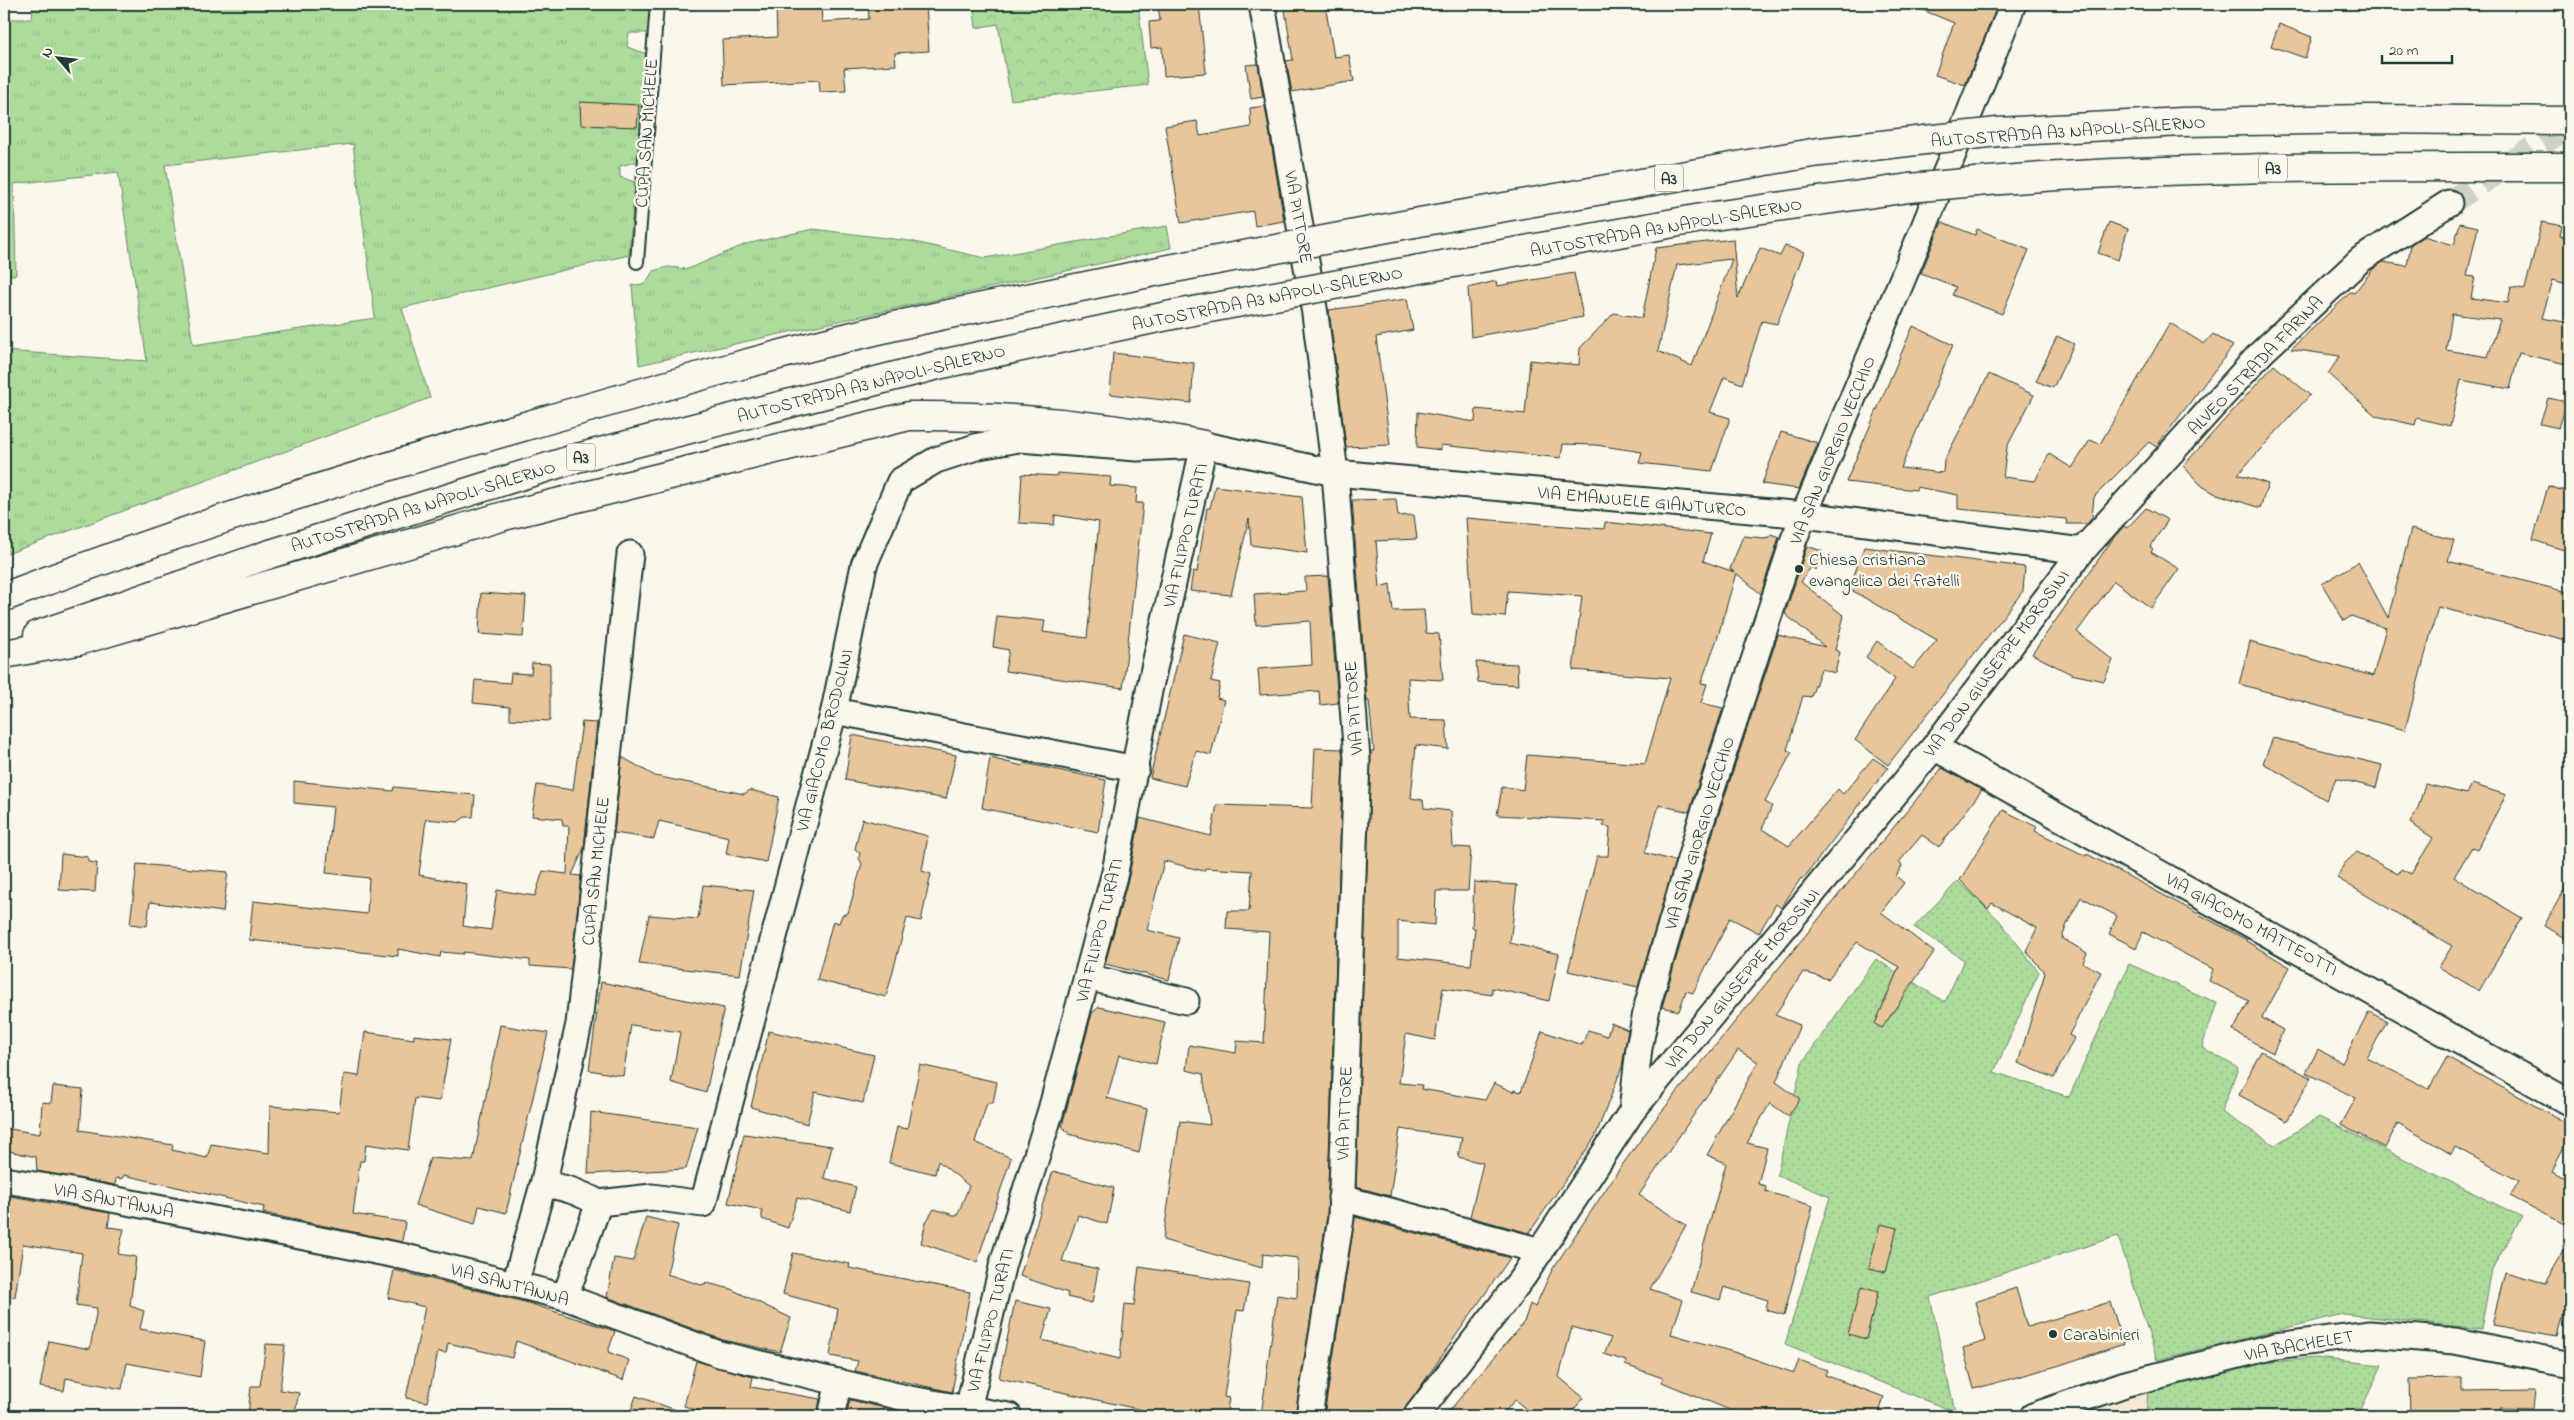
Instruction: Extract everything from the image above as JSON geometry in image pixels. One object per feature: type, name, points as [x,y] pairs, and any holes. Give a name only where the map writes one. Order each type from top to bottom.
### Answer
[{"type":"highway","name":"AUTOSTRADA A3 NAPOLI-SALERNO","points":[[4,597],[263,506],[419,457],[676,382],[937,317],[1164,270],[1414,223],[1812,153],[1998,132],[2182,122],[2369,119],[2570,121]]},
{"type":"highway","name":"AUTOSTRADA A3 NAPOLI-SALERNO","points":[[4,648],[98,612],[270,554],[577,458],[878,379],[1172,315],[1707,217],[1909,188],[2076,173],[2570,167]]},
{"type":"highway","points":[[4,654],[78,641],[504,516],[909,416],[988,416],[1163,436],[1204,445]]},
{"type":"street","name":"VIA PITTORE","points":[[1262,4],[1315,314],[1335,473],[1357,760],[1341,1218],[1309,1416]]},
{"type":"street","name":"VIA SAN GIORGIO VECCHIO","points":[[1632,1111],[1639,1048],[1648,1003],[1700,825],[1794,540],[2013,4]]},
{"type":"street","name":"ALVEO STRADA FARINA","points":[[2082,551],[2261,353],[2360,260],[2449,203]]},
{"type":"street","name":"VIA GIACOMO BRODOLINI","points":[[599,1203],[652,1198],[703,1204],[834,712],[864,565],[900,481],[936,460],[979,446],[1019,439],[1137,448],[1204,445]]},
{"type":"street","name":"VIA EMANUELE GIANTURCO","points":[[1204,445],[1335,473],[1805,515],[2082,551]]},
{"type":"street","name":"VIA FILIPPO TURATI","points":[[968,1409],[1003,1263],[1051,1110],[1115,872],[1136,769],[1149,691],[1204,445]]},
{"type":"street","name":"VIA DON GIUSEPPE MOROSINI","points":[[1416,1416],[1541,1252],[1632,1111],[1934,747],[2082,551]]},
{"type":"street","name":"CUPA SAN MICHELE","points":[[515,1284],[542,1185],[579,1024],[630,554]]},
{"type":"street","points":[[834,712],[1136,769]]},
{"type":"street","name":"VIA GIACOMO MATTEOTTI","points":[[1934,747],[2570,1103]]},
{"type":"street","points":[[1088,976],[1186,1001]]},
{"type":"street","name":"VIA SANT'ANNA","points":[[4,1180],[66,1190],[406,1257],[565,1297],[719,1354],[839,1382],[1009,1416]]},
{"type":"street","points":[[542,1185],[560,1186],[599,1203],[565,1297]]},
{"type":"street","points":[[1342,1198],[1541,1252]]},
{"type":"street","name":"VIA BACHELET","points":[[2033,1416],[2125,1384],[2266,1349],[2370,1334],[2455,1340],[2570,1364]]},
{"type":"street","points":[[832,1416],[839,1382]]},
{"type":"lane","name":"CUPA SAN MICHELE","points":[[637,262],[657,4]]},
{"type":"shaded area","points":[[2148,1391],[2146,1416],[2081,1416]]},
{"type":"green space","points":[[33,4],[651,4],[648,33],[629,33],[627,47],[647,54],[639,161],[620,166],[620,177],[635,182],[629,255],[402,308],[430,398],[4,555],[4,351],[147,361],[118,172],[14,184],[16,275],[4,275],[4,19],[32,19]],"holes":[[[353,144],[375,318],[193,345],[165,165]]]},
{"type":"green space","points":[[973,4],[1138,4],[1148,85],[1011,100],[998,24],[976,28]]},
{"type":"green space","points":[[1167,226],[1171,248],[639,365],[632,285],[645,284],[653,271],[668,267],[688,269],[746,244],[813,229],[910,241],[985,258]]},
{"type":"green space","points":[[1958,881],[1999,920],[2039,972],[1994,1072],[2069,1097],[2129,964],[2217,1003],[2202,1047],[2238,1068],[2221,1112],[2275,1145],[2319,1117],[2522,1217],[2492,1269],[2481,1329],[2343,1314],[2157,1360],[2118,1236],[1930,1297],[1955,1412],[1785,1344],[1830,1197],[1777,1175],[1802,1063],[1876,959],[1945,1002],[1964,960],[1914,927]]},
{"type":"green space","points":[[2315,1358],[2382,1365],[2358,1416],[2146,1416],[2148,1391],[2260,1363]]},
{"type":"building","points":[[776,4],[821,4],[822,22],[869,19],[868,4],[926,4],[929,51],[895,53],[896,65],[844,68],[846,91],[820,92],[819,80],[724,85],[722,40],[777,37]]},
{"type":"building","points":[[1158,4],[1199,4],[1206,73],[1164,76],[1162,47],[1151,48],[1149,22],[1160,21]]},
{"type":"building","points":[[1284,4],[1325,4],[1334,57],[1349,55],[1354,81],[1292,92],[1286,61],[1293,60]]},
{"type":"building","points":[[1908,4],[1998,4],[1965,85],[1935,75],[1954,23]]},
{"type":"building","points":[[2279,24],[2312,37],[2305,58],[2271,46]]},
{"type":"building","points":[[1258,64],[1263,97],[1251,99],[1246,65]]},
{"type":"building","points":[[580,102],[639,105],[637,127],[581,125]]},
{"type":"building","points":[[1265,106],[1284,221],[1255,226],[1253,211],[1181,223],[1165,126],[1197,121],[1200,136],[1251,127],[1250,108]]},
{"type":"building","points":[[1942,222],[1975,235],[1977,229],[2029,250],[2002,314],[1952,295],[1956,287],[1921,273]]},
{"type":"building","points":[[2109,222],[2128,229],[2118,260],[2098,253]]},
{"type":"building","points":[[2542,222],[2562,226],[2560,236],[2570,238],[2570,285],[2553,280],[2542,318],[2570,323],[2570,365],[2519,353],[2510,389],[2461,380],[2450,426],[2417,418],[2415,425],[2376,416],[2328,374],[2340,356],[2291,349],[2351,292],[2354,293],[2374,268],[2383,262],[2407,266],[2411,244],[2424,236],[2454,245],[2460,223],[2478,227],[2467,276],[2475,277],[2471,298],[2508,303],[2511,287],[2525,289]],"holes":[[[2452,314],[2500,320],[2488,357],[2446,350]]]},
{"type":"building","points":[[1733,239],[1738,298],[1760,248],[1780,256],[1785,246],[1804,252],[1777,324],[1762,321],[1742,384],[1724,377],[1710,412],[1730,418],[1712,471],[1639,463],[1642,452],[1596,445],[1563,444],[1561,458],[1441,445],[1441,450],[1417,447],[1418,412],[1475,422],[1476,409],[1525,414],[1530,360],[1579,365],[1580,348],[1614,313],[1642,318],[1656,248]],"holes":[[[1732,259],[1692,366],[1658,351],[1677,265]]]},
{"type":"building","points":[[1574,273],[1583,317],[1471,337],[1468,288],[1496,281],[1497,286]]},
{"type":"building","points":[[1407,299],[1413,330],[1376,337],[1390,445],[1346,447],[1329,310]]},
{"type":"building","points":[[2170,323],[2204,344],[2213,334],[2233,346],[2156,447],[2149,442],[2094,497],[2092,518],[2087,524],[2067,524],[2066,519],[1958,509],[1958,495],[1917,487],[1916,490],[1846,482],[1913,326],[1953,345],[1901,468],[1943,473],[1944,461],[1989,374],[2034,395],[2007,447],[2003,477],[2035,481],[2049,454],[2072,468],[2090,440],[2100,444]]},
{"type":"building","points":[[2057,336],[2074,344],[2053,388],[2036,381]]},
{"type":"building","points":[[1113,353],[1194,363],[1191,403],[1110,394]]},
{"type":"building","points":[[2274,365],[2310,395],[2238,474],[2268,484],[2260,508],[2214,493],[2202,486],[2183,466]]},
{"type":"building","points":[[2548,398],[2567,402],[2559,428],[2540,424]]},
{"type":"building","points":[[1781,432],[1818,443],[1799,489],[1762,484]]},
{"type":"building","points":[[1057,473],[1111,477],[1110,486],[1137,488],[1136,503],[1143,503],[1123,688],[1005,671],[1009,650],[993,647],[997,616],[1045,621],[1043,632],[1087,638],[1099,522],[1055,515],[1054,525],[1019,523],[1022,474],[1057,476]]},
{"type":"building","points":[[1215,486],[1302,497],[1307,553],[1251,545],[1249,519],[1231,595],[1190,591],[1193,571],[1197,572],[1207,508],[1210,508]]},
{"type":"building","points":[[2548,486],[2570,493],[2570,552],[2533,540]]},
{"type":"building","points":[[1396,499],[1398,516],[1414,515],[1417,539],[1376,541],[1380,587],[1390,584],[1393,611],[1424,610],[1426,633],[1439,634],[1443,680],[1408,678],[1410,719],[1446,720],[1448,749],[1416,745],[1411,798],[1423,800],[1424,808],[1451,811],[1453,847],[1471,848],[1468,891],[1436,891],[1435,925],[1398,921],[1398,957],[1471,965],[1475,928],[1472,928],[1474,882],[1517,885],[1510,943],[1559,954],[1549,1001],[1492,988],[1492,995],[1443,988],[1435,1040],[1406,1034],[1399,1083],[1422,1085],[1421,1089],[1485,1100],[1494,1083],[1513,1092],[1514,1090],[1521,1092],[1542,1031],[1582,1045],[1588,1030],[1607,1036],[1611,1023],[1628,1030],[1622,1067],[1595,1137],[1529,1233],[1470,1217],[1483,1163],[1458,1157],[1462,1138],[1400,1129],[1390,1196],[1356,1187],[1371,751],[1374,751],[1369,701],[1367,701],[1352,500]]},
{"type":"building","points":[[2146,508],[2168,520],[2150,547],[2153,549],[2151,552],[2179,569],[2151,608],[2114,581],[2077,632],[2113,660],[2104,681],[2071,674],[2032,654],[2115,536],[2124,526],[2127,528]]},
{"type":"building","points":[[1466,518],[1604,529],[1605,522],[1711,534],[1703,561],[1734,572],[1730,569],[1743,536],[1763,538],[1769,537],[1771,534],[1779,537],[1761,594],[1736,573],[1718,636],[1701,683],[1707,684],[1701,703],[1723,708],[1689,812],[1659,805],[1645,853],[1675,861],[1638,987],[1568,971],[1597,856],[1608,856],[1610,827],[1603,826],[1605,821],[1497,815],[1502,787],[1523,790],[1527,755],[1645,764],[1670,678],[1573,670],[1582,596],[1508,591],[1505,617],[1473,614]]},
{"type":"building","points":[[2411,529],[2454,540],[2448,561],[2570,593],[2570,641],[2438,607],[2405,730],[2239,684],[2250,642],[2373,676],[2386,628],[2351,616],[2344,621],[2322,584],[2358,562],[2388,618]]},
{"type":"building","points":[[1807,546],[1822,551],[1816,570],[1811,567],[1801,582],[1844,616],[1835,650],[1840,652],[1835,673],[1821,669],[1811,697],[1803,696],[1787,750],[1792,752],[1765,802],[1772,806],[1762,829],[1789,846],[1838,789],[1843,794],[1873,758],[1888,768],[1803,879],[1801,878],[1781,908],[1776,904],[1759,933],[1730,918],[1693,993],[1686,991],[1679,1011],[1662,1007],[1714,829],[1778,635],[1825,647],[1785,614]]},
{"type":"building","points":[[1864,547],[2025,567],[2023,591],[1888,765],[1855,740],[1895,679],[1866,657],[1877,641],[1913,669],[1937,640],[1851,590],[1851,584]]},
{"type":"building","points":[[1328,576],[1338,703],[1320,705],[1319,691],[1260,695],[1258,669],[1312,665],[1310,621],[1256,625],[1254,594],[1306,591],[1305,577]]},
{"type":"building","points":[[481,593],[526,596],[523,637],[479,634]]},
{"type":"building","points":[[1184,634],[1220,643],[1211,681],[1220,683],[1217,698],[1224,700],[1211,755],[1196,751],[1185,786],[1150,778]]},
{"type":"building","points":[[1476,662],[1517,664],[1518,685],[1478,682]]},
{"type":"building","points":[[532,663],[550,664],[550,721],[510,719],[510,707],[473,703],[475,680],[510,683],[511,673],[531,674]]},
{"type":"building","points":[[582,722],[597,723],[584,848],[572,875],[581,876],[571,969],[530,966],[530,960],[463,952],[463,954],[441,952],[440,957],[398,949],[398,956],[249,940],[253,901],[367,914],[369,878],[326,873],[333,807],[294,803],[294,781],[393,791],[394,787],[475,795],[473,817],[465,817],[458,822],[426,819],[419,875],[467,884],[463,926],[491,930],[497,890],[535,896],[543,871],[567,874],[569,826],[563,826],[562,819],[532,816],[537,785],[573,790]]},
{"type":"building","points":[[852,735],[956,755],[946,799],[845,780]]},
{"type":"building","points":[[2273,738],[2382,765],[2376,788],[2336,778],[2326,800],[2263,763]]},
{"type":"building","points":[[1315,748],[1342,749],[1343,759],[1327,1217],[1295,1416],[1261,1416],[1277,1295],[1297,1298],[1298,1258],[1263,1254],[1262,1268],[1163,1240],[1180,1121],[1210,1125],[1203,1074],[1186,1070],[1189,1045],[1236,1053],[1237,1041],[1264,1043],[1269,932],[1226,929],[1227,911],[1249,911],[1252,871],[1205,868],[1204,871],[1164,861],[1147,930],[1179,938],[1169,980],[1105,964],[1129,876],[1140,818],[1211,836],[1217,805],[1312,808]]},
{"type":"building","points":[[622,757],[655,776],[744,794],[750,790],[779,797],[766,862],[726,854],[729,837],[659,821],[654,839],[614,833]]},
{"type":"building","points":[[990,758],[1023,766],[1024,763],[1106,780],[1098,832],[982,808]]},
{"type":"building","points":[[1942,768],[1982,790],[1939,847],[1922,835],[1899,862],[1902,866],[1896,876],[1904,883],[1881,912],[1934,952],[1882,1028],[1875,1024],[1899,967],[1857,942],[1828,979],[1803,972],[1775,1015],[1800,1025],[1776,1082],[1800,1099],[1788,1116],[1770,1103],[1747,1143],[1767,1148],[1758,1184],[1766,1186],[1765,1191],[1813,1206],[1784,1315],[1766,1310],[1768,1300],[1724,1287],[1720,1300],[1691,1292],[1726,1163],[1707,1155],[1758,1062],[1738,1050],[1639,1195],[1686,1225],[1650,1289],[1683,1300],[1671,1334],[1737,1353],[1794,1373],[1799,1360],[1827,1370],[1825,1375],[1884,1397],[1878,1416],[1744,1416],[1662,1382],[1663,1378],[1625,1365],[1626,1361],[1604,1354],[1611,1338],[1572,1327],[1559,1377],[1584,1398],[1568,1416],[1534,1416],[1515,1400],[1501,1416],[1445,1416],[1524,1322],[1530,1304],[1535,1307],[1552,1270],[1620,1168],[1658,1116]]},
{"type":"building","points":[[2425,784],[2467,794],[2472,784],[2506,795],[2477,849],[2472,847],[2454,877],[2522,918],[2479,991],[2439,967],[2452,946],[2337,878],[2344,864],[2357,852],[2398,874],[2401,869],[2411,874],[2433,838],[2410,823],[2418,808]]},
{"type":"building","points":[[2003,810],[2037,827],[2035,831],[2086,856],[2087,854],[2247,940],[2290,967],[2262,1018],[2283,1030],[2273,1053],[2233,1031],[2249,1001],[2209,981],[2213,969],[2143,932],[2136,948],[2109,934],[2117,916],[2081,897],[2062,938],[2087,953],[2083,963],[2101,972],[2069,1035],[2074,1038],[2054,1078],[2018,1063],[2045,973],[2026,951],[2037,928],[1992,903],[1988,909],[1960,880]]},
{"type":"building","points":[[862,819],[928,836],[922,871],[931,874],[921,921],[907,918],[886,997],[817,980],[833,921],[839,923],[842,915],[848,913],[862,864],[859,858],[860,853],[855,849]]},
{"type":"building","points":[[61,854],[88,857],[88,862],[97,863],[95,892],[59,890]]},
{"type":"building","points":[[137,864],[228,872],[223,912],[150,902],[147,926],[130,924]]},
{"type":"building","points":[[2570,879],[2570,941],[2544,926]]},
{"type":"building","points":[[703,885],[754,890],[740,975],[639,964],[649,915],[698,919]]},
{"type":"building","points":[[601,982],[724,1008],[706,1093],[671,1082],[680,1032],[631,1025],[623,1076],[589,1070]]},
{"type":"building","points":[[1099,1007],[1165,1022],[1156,1064],[1119,1055],[1107,1098],[1147,1109],[1139,1153],[1069,1134],[1062,1126],[1092,1013]]},
{"type":"building","points":[[2369,1012],[2387,1021],[2367,1058],[2429,1089],[2447,1057],[2570,1125],[2570,1136],[2552,1171],[2570,1181],[2570,1227],[2510,1196],[2519,1181],[2455,1147],[2451,1154],[2398,1123],[2385,1148],[2341,1125],[2356,1098],[2306,1073],[2318,1049],[2342,1063]]},
{"type":"building","points":[[500,1025],[548,1033],[506,1213],[479,1206],[475,1224],[415,1205],[430,1158],[473,1161]]},
{"type":"building","points":[[769,1031],[874,1055],[863,1103],[815,1092],[807,1124],[751,1107]]},
{"type":"building","points":[[365,1032],[414,1039],[414,1035],[451,1039],[440,1101],[415,1098],[408,1150],[366,1144],[364,1161],[360,1161],[353,1214],[405,1222],[402,1242],[263,1213],[264,1207],[124,1175],[122,1179],[116,1178],[115,1185],[37,1171],[36,1157],[4,1150],[4,1128],[40,1134],[42,1102],[51,1103],[53,1086],[83,1089],[80,1130],[173,1145],[172,1150],[207,1158],[211,1144],[269,1153],[270,1106],[339,1112],[344,1074],[359,1076]]},
{"type":"building","points":[[2261,1051],[2311,1078],[2287,1121],[2239,1095]]},
{"type":"building","points":[[920,1065],[997,1082],[993,1103],[987,1103],[975,1142],[1011,1158],[977,1262],[921,1243],[926,1222],[934,1209],[957,1216],[969,1186],[938,1161],[935,1174],[889,1163],[897,1127],[907,1129]]},
{"type":"building","points":[[591,1112],[698,1127],[686,1169],[588,1174]]},
{"type":"building","points":[[744,1134],[832,1146],[824,1178],[856,1187],[850,1211],[797,1198],[788,1228],[762,1219],[762,1210],[728,1203]]},
{"type":"building","points":[[1053,1171],[1114,1188],[1107,1224],[1078,1215],[1062,1261],[1098,1269],[1092,1303],[1067,1297],[1068,1293],[1020,1276]]},
{"type":"building","points":[[4,1195],[110,1213],[108,1227],[124,1229],[118,1254],[136,1257],[130,1306],[144,1311],[140,1329],[205,1341],[200,1377],[127,1363],[122,1389],[66,1378],[64,1391],[40,1387],[49,1341],[90,1349],[97,1308],[76,1305],[82,1253],[23,1244],[15,1297],[4,1296]]},
{"type":"building","points":[[646,1217],[678,1225],[667,1274],[701,1285],[707,1283],[731,1289],[791,1318],[780,1352],[723,1340],[607,1297],[614,1258],[633,1261]]},
{"type":"building","points":[[1355,1217],[1510,1258],[1400,1416],[1324,1416]]},
{"type":"building","points":[[1880,1224],[1897,1228],[1886,1272],[1869,1268]]},
{"type":"building","points":[[2570,1241],[2570,1291],[2558,1336],[2492,1325],[2505,1272],[2545,1283]]},
{"type":"building","points":[[793,1253],[850,1264],[849,1268],[970,1292],[952,1392],[855,1371],[858,1361],[830,1356],[838,1309],[783,1294]]},
{"type":"building","points":[[1139,1267],[1249,1284],[1244,1311],[1237,1310],[1224,1397],[1229,1398],[1226,1416],[1141,1416],[1142,1410],[999,1378],[1015,1301],[1051,1309],[1042,1340],[1120,1359],[1125,1304],[1134,1305]]},
{"type":"building","points":[[394,1270],[525,1302],[615,1331],[608,1352],[629,1360],[623,1380],[516,1341],[512,1358],[448,1343],[446,1353],[438,1352],[427,1402],[406,1398],[425,1307],[388,1298]]},
{"type":"building","points":[[1861,1287],[1878,1292],[1866,1339],[1848,1334]]},
{"type":"building","name":"Carabinieri","points":[[2016,1288],[2027,1327],[2110,1302],[2124,1344],[2057,1366],[1974,1389],[1963,1348],[1986,1341],[1975,1302]]},
{"type":"building","points":[[266,1344],[285,1345],[280,1390],[299,1393],[294,1416],[248,1416],[251,1386],[260,1386]]},
{"type":"building","points":[[696,1361],[753,1377],[751,1387],[820,1399],[817,1416],[714,1416],[684,1406]]},
{"type":"building","points":[[2461,1378],[2461,1391],[2535,1390],[2533,1409],[2500,1408],[2500,1416],[2410,1416],[2409,1379]]},
{"type":"building","points":[[636,1396],[685,1413],[685,1416],[629,1416]]},
{"type":"building","points":[[850,1400],[907,1413],[926,1416],[846,1416]]},
{"type":"tunnel","points":[[2449,203],[2570,125]]},
{"type":"place","name":"Chiesa cristiana evangelica dei fratelli","points":[[1799,569]]},
{"type":"place","name":"Carabinieri","points":[[2053,1334]]}]
